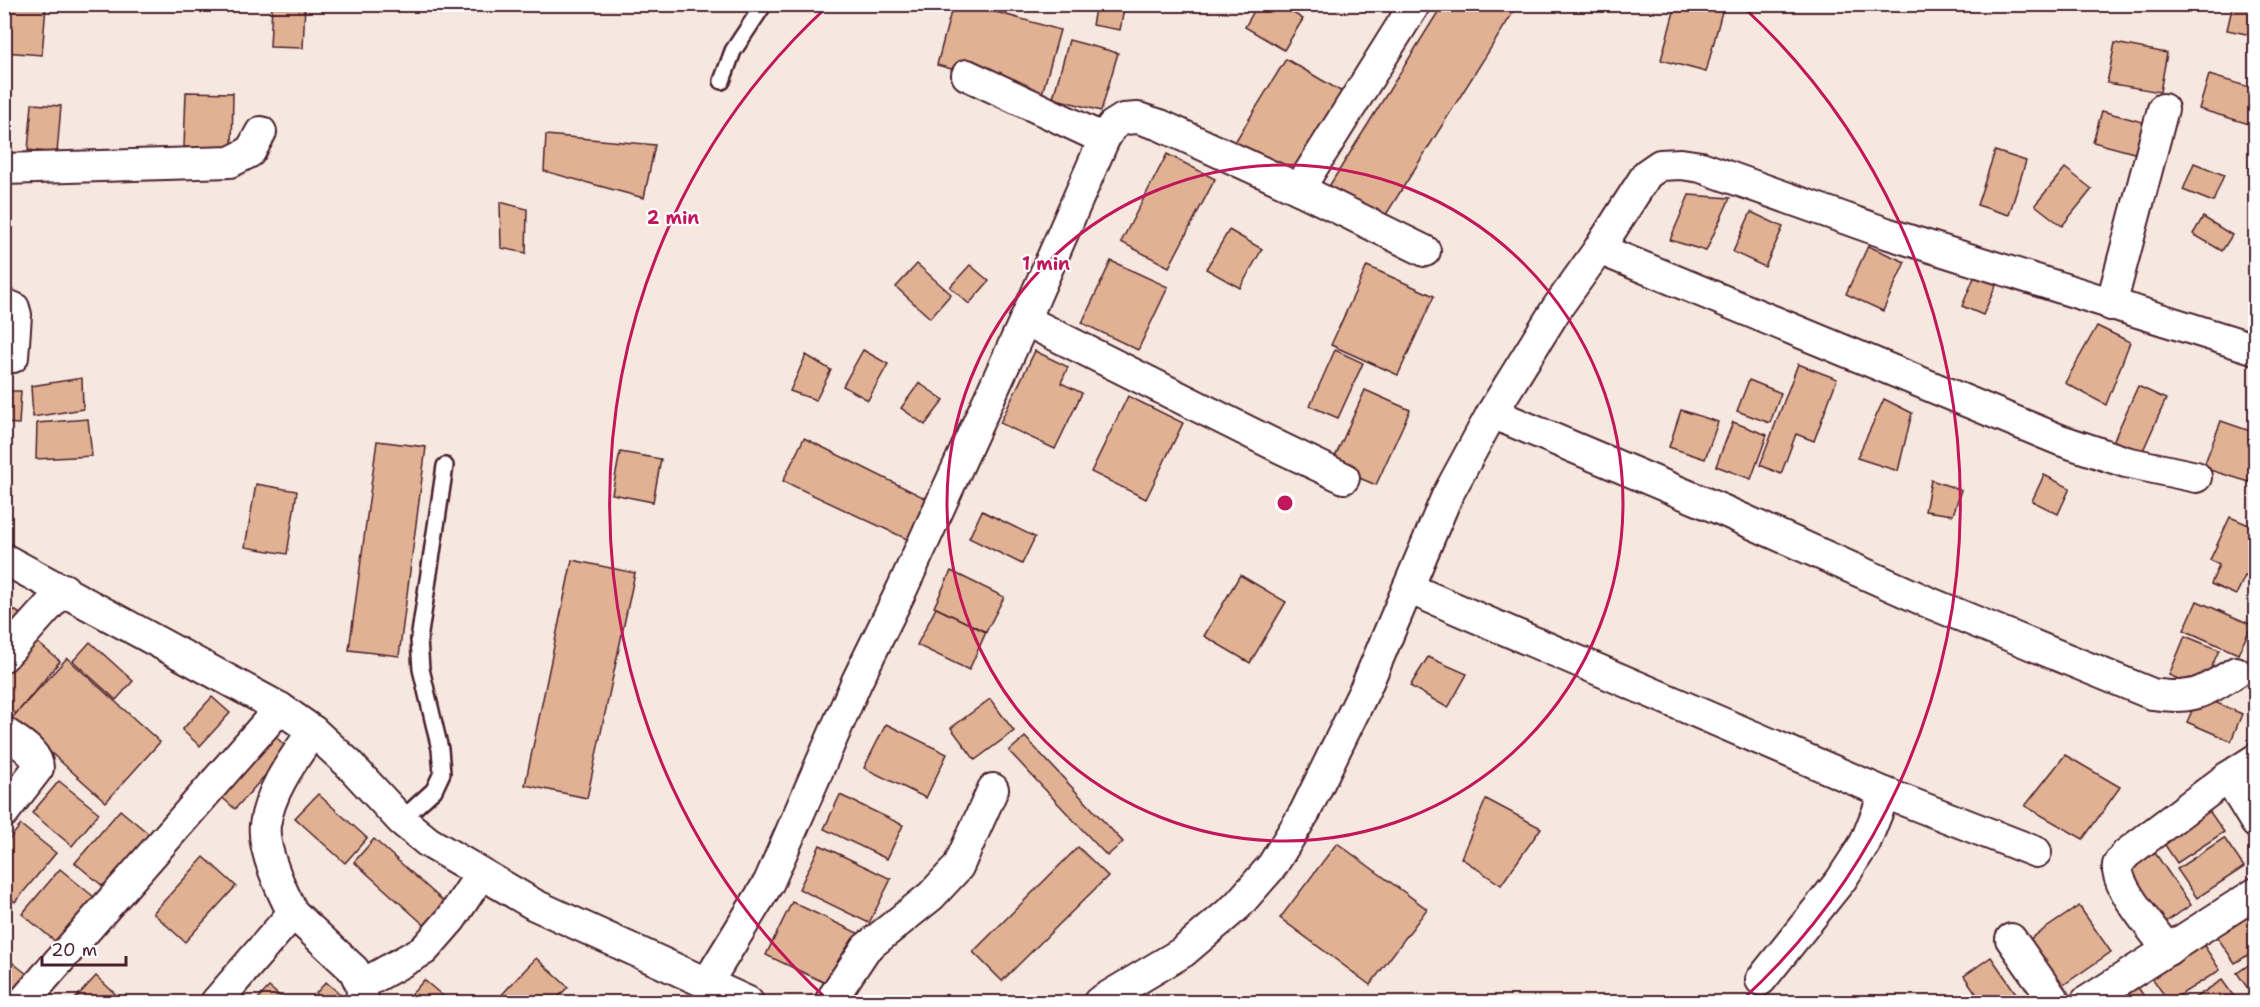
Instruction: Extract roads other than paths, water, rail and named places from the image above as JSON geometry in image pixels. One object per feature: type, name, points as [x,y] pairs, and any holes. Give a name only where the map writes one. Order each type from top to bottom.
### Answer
[{"type":"street","points":[[1299,189],[1415,4]]},
{"type":"street","points":[[967,75],[1104,139]]},
{"type":"street","points":[[2111,305],[2163,109]]},
{"type":"street","points":[[717,967],[769,882],[857,681],[902,589],[1025,320],[1104,139],[1112,126],[1123,119],[1138,118],[1160,125],[1299,189],[1425,252]]},
{"type":"street","points":[[4,169],[230,162],[250,152],[261,132]]},
{"type":"street","points":[[1099,1002],[1184,952],[1237,906],[1272,866],[1310,803],[1366,687],[1447,496],[1492,412],[1557,308],[1599,249],[1647,174],[1660,165],[1681,164],[1701,168],[1886,233],[2256,349]]},
{"type":"street","points":[[1599,249],[2060,440],[2126,462],[2196,477]]},
{"type":"street","points":[[4,304],[14,308],[16,315],[15,359]]},
{"type":"street","points":[[1025,320],[1344,478]]},
{"type":"street","points":[[1492,412],[1722,510],[1930,603],[2152,694],[2178,698],[2203,693],[2236,672]]},
{"type":"street","points":[[4,559],[64,589],[280,708],[313,731],[348,764],[410,812],[428,842],[481,874],[535,905],[717,967],[748,1002]]},
{"type":"street","points":[[1408,588],[1885,793],[2036,852]]},
{"type":"street","points":[[4,656],[64,589]]},
{"type":"street","points":[[23,1002],[280,708]]},
{"type":"street","points":[[313,731],[288,767],[274,794],[264,827],[278,882],[293,913],[354,970],[362,994],[424,950],[451,919],[481,874]]},
{"type":"street","points":[[4,732],[33,755],[38,762],[38,768],[4,812]]},
{"type":"street","points":[[2168,950],[2124,888],[2118,875],[2118,864],[2126,854],[2228,777],[2256,759]]},
{"type":"street","points":[[2228,777],[2256,823]]},
{"type":"street","points":[[831,1001],[866,948],[946,882],[958,867],[993,789]]},
{"type":"street","points":[[1761,980],[1841,880],[1865,843],[1885,793]]},
{"type":"street","points":[[2086,1002],[2256,893]]},
{"type":"street","points":[[216,1002],[293,913]]},
{"type":"street","points":[[2012,939],[2055,1002]]},
{"type":"lane","points":[[722,81],[733,51],[764,4]]},
{"type":"lane","points":[[410,812],[434,790],[442,773],[440,749],[421,669],[419,640],[445,466]]}]
